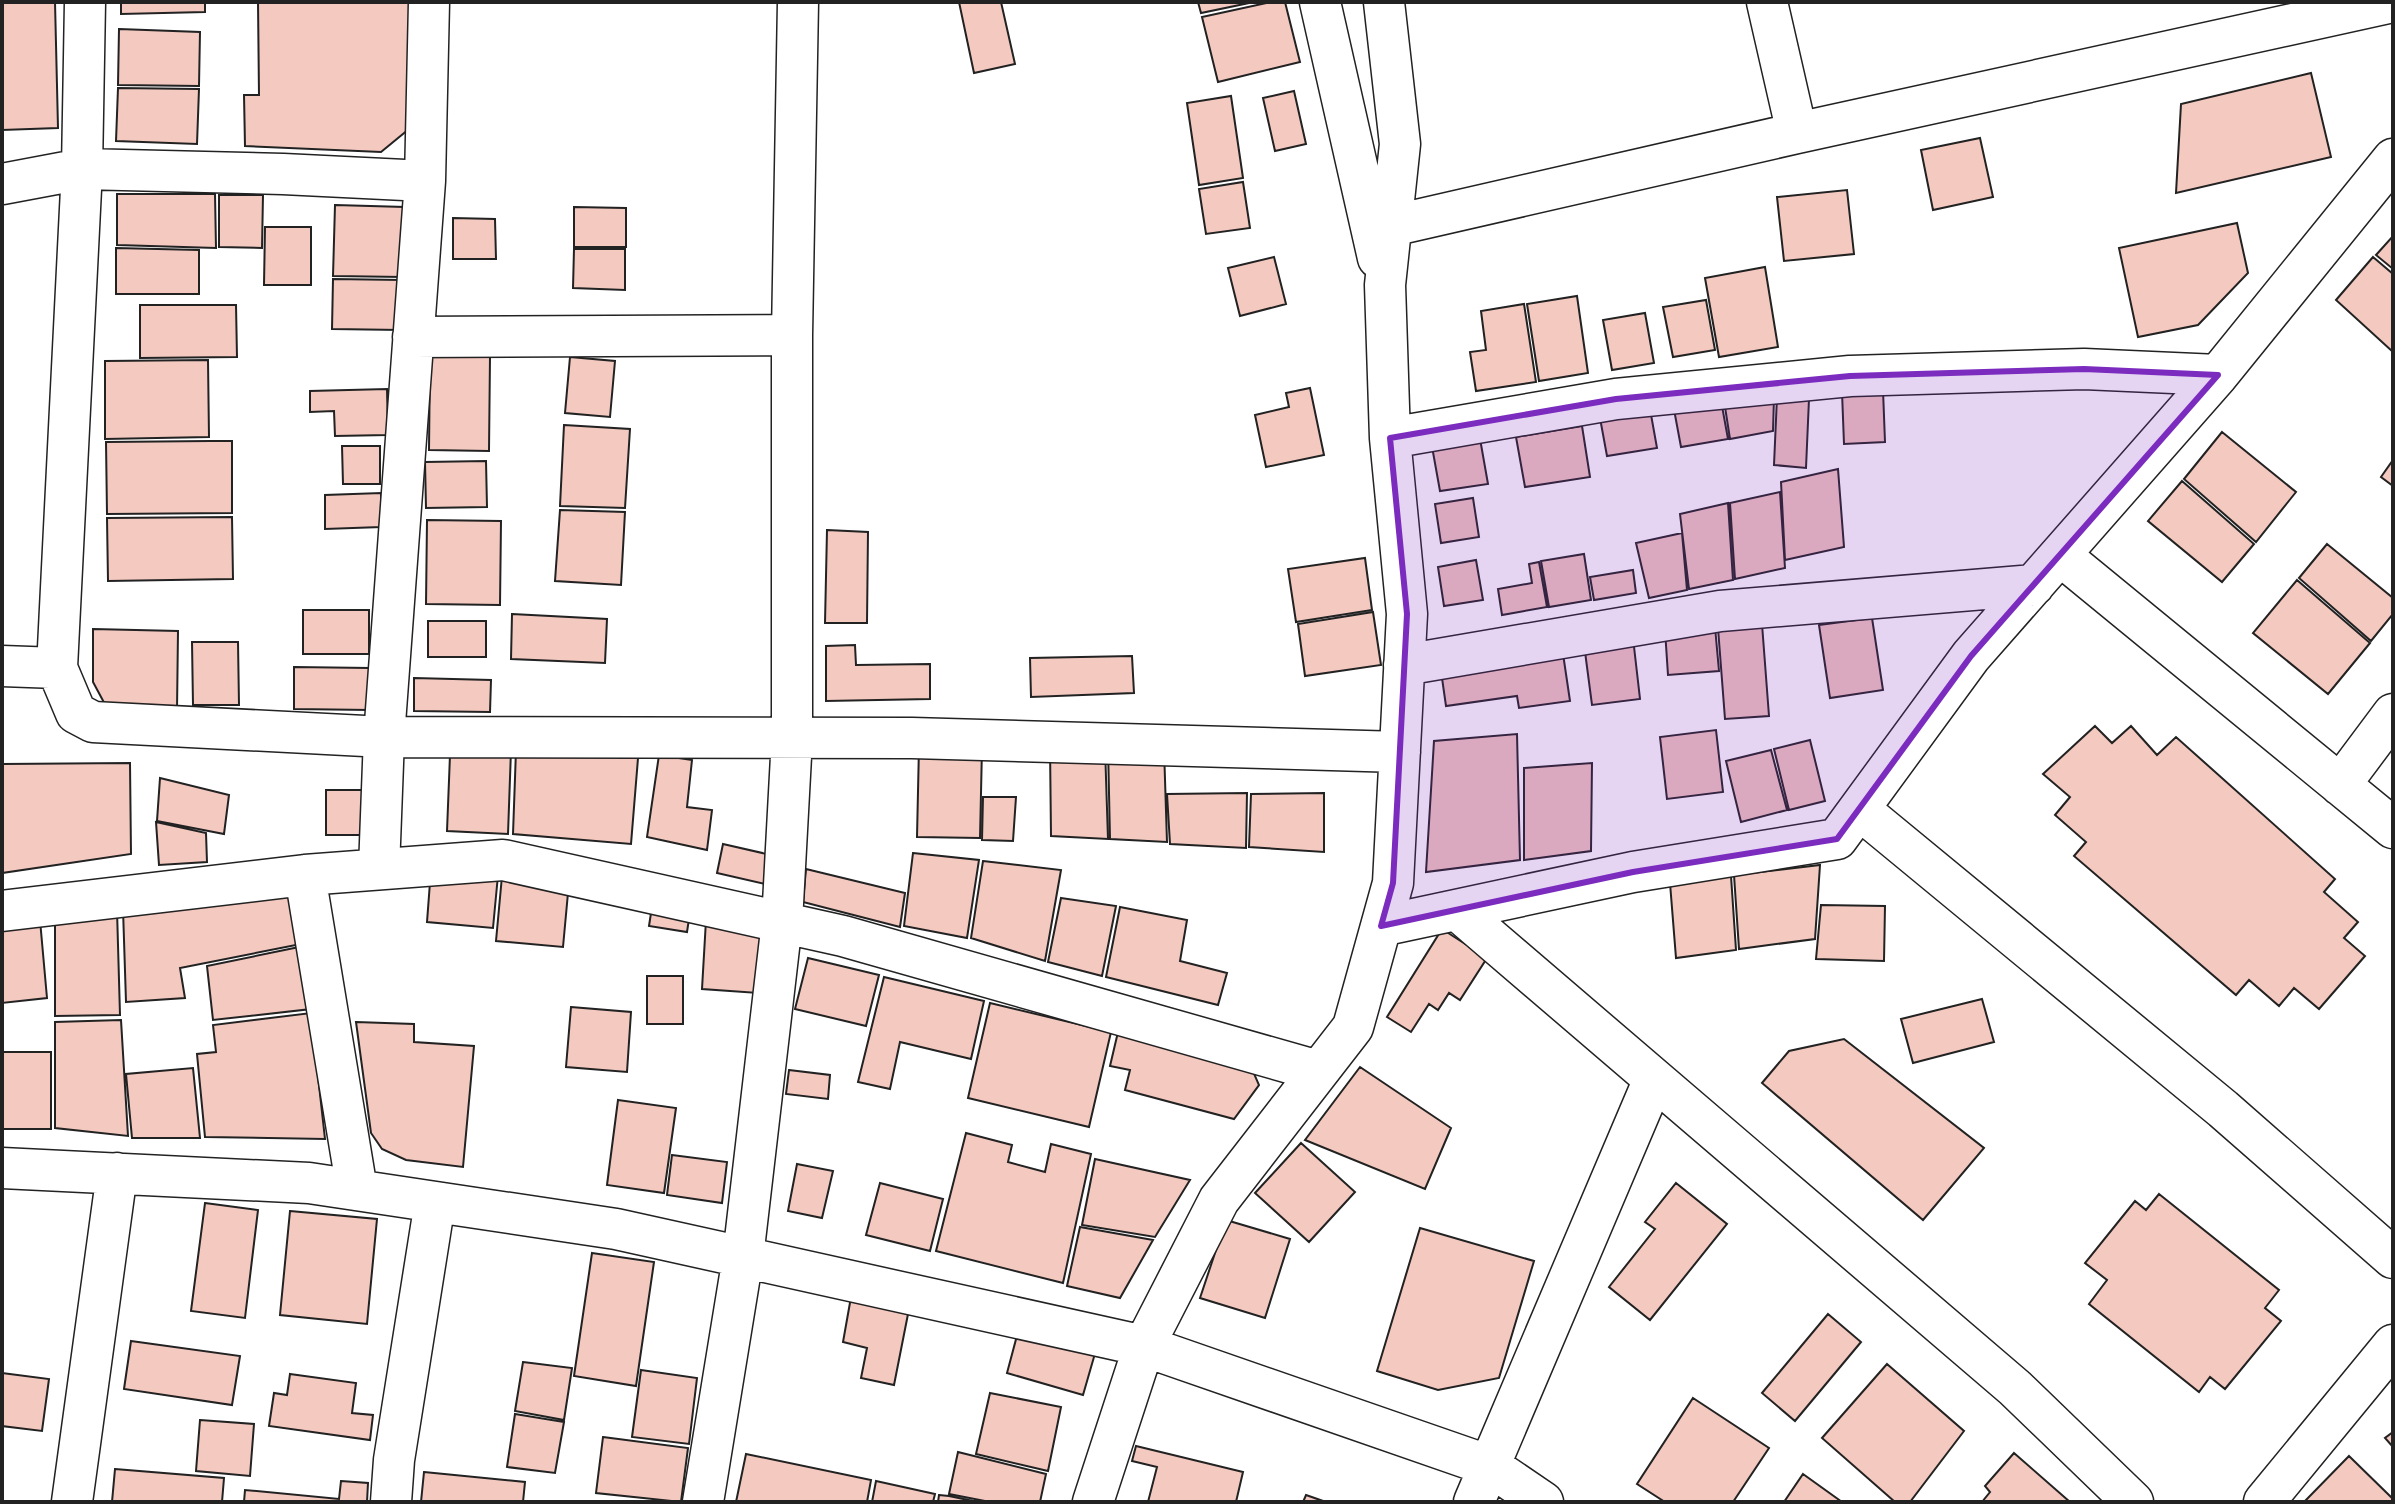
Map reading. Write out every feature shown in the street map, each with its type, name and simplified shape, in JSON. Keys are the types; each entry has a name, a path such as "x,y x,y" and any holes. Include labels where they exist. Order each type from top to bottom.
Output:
{"street":[{"path":"85,2 82,169 57,668 76,713 93,722 384,737 912,738 1400,752"},
{"path":"379,869 384,737 425,181 429,2"},
{"path":"703,1502 743,1257 782,922 792,738 792,335 798,2"},
{"path":"1320,2 1354,161 1385,285"},
{"path":"1093,1502 1144,1346 1219,1200 1353,1027 1393,883 1407,614 1390,438 1385,285 1400,144 1384,2"},
{"path":"1767,2 1797,133"},
{"path":"1391,226 2393,2"},
{"path":"1381,926 1633,872 1837,839 1971,656 2218,375 2393,159"},
{"path":"2,184 82,169 425,181"},
{"path":"413,337 792,335"},
{"path":"1390,438 1616,399 1850,376 2084,369 2218,375"},
{"path":"1404,665 1720,611 2047,570 2340,785 2393,828"},
{"path":"2,666 57,668"},
{"path":"2340,785 2393,714"},
{"path":"1859,809 2223,1109 2393,1258"},
{"path":"2,911 305,875 503,860 843,936 1318,1071"},
{"path":"305,875 357,1190"},
{"path":"1457,910 2015,1388 2133,1502"},
{"path":"1474,1502 1654,1079"},
{"path":"2,1168 309,1183 616,1229 1144,1346 1490,1466 1543,1502"},
{"path":"72,1502 117,1173"},
{"path":"391,1502 394,1460 435,1202"},
{"path":"2264,1502 2393,1345"}],"highlighted area":[{"path":"2084,369 2218,375 1971,656 1837,839 1633,872 1381,926 1393,883 1407,614 1390,438 1616,399 1850,376"}],"building":[{"path":"2,2 55,2 58,128 2,130"},
{"path":"121,2 205,2 205,12 121,14"},
{"path":"258,2 413,2 409,129 381,152 245,146 244,95 259,95"},
{"path":"959,2 1001,2 1015,64 974,73"},
{"path":"1198,2 1254,2 1201,13"},
{"path":"1271,2 1285,2 1300,62 1218,82 1202,17"},
{"path":"119,29 200,32 199,86 118,85"},
{"path":"2311,73 2331,157 2176,193 2181,104"},
{"path":"118,88 199,89 197,144 116,141"},
{"path":"1294,91 1306,144 1275,151 1263,98"},
{"path":"1231,96 1243,178 1199,185 1187,103"},
{"path":"1980,138 1993,197 1933,210 1921,150"},
{"path":"1243,182 1250,228 1206,234 1199,189"},
{"path":"1847,190 1854,254 1784,261 1777,197"},
{"path":"117,194 215,194 216,248 117,245"},
{"path":"219,195 263,195 262,248 219,247"},
{"path":"335,205 405,207 403,277 333,276"},
{"path":"574,207 626,208 626,247 574,247"},
{"path":"453,218 495,219 496,259 453,259"},
{"path":"2237,223 2248,273 2198,325 2138,337 2119,248"},
{"path":"265,227 311,227 311,285 264,285"},
{"path":"2393,236 2393,269 2376,255"},
{"path":"116,248 199,250 199,294 116,294"},
{"path":"574,249 625,249 625,290 573,288"},
{"path":"1274,257 1286,304 1240,316 1228,268"},
{"path":"2373,257 2393,274 2393,352 2336,300"},
{"path":"1765,267 1778,347 1719,357 1705,278"},
{"path":"333,279 403,280 401,330 332,329"},
{"path":"1577,296 1588,373 1539,381 1527,304"},
{"path":"1706,300 1715,350 1673,357 1663,307"},
{"path":"1524,304 1536,382 1476,391 1470,352 1486,350 1481,311"},
{"path":"140,305 236,305 237,357 140,358"},
{"path":"1645,313 1654,363 1612,370 1603,320"},
{"path":"430,356 490,357 489,451 429,450"},
{"path":"570,357 615,361 610,417 565,413"},
{"path":"208,360 209,437 105,439 105,361"},
{"path":"1310,388 1324,455 1266,467 1255,415 1289,407 1286,393"},
{"path":"387,389 388,435 335,436 334,411 310,412 310,391"},
{"path":"1883,390 1885,442 1844,444 1842,392"},
{"path":"1723,394 1774,397 1773,431 1730,439"},
{"path":"1720,395 1728,439 1681,447 1673,404"},
{"path":"1777,397 1809,399 1806,468 1774,465"},
{"path":"1650,409 1657,448 1607,456 1600,418"},
{"path":"564,425 630,429 625,508 560,506"},
{"path":"1582,426 1590,477 1525,487 1516,437"},
{"path":"2222,432 2296,492 2256,542 2184,479"},
{"path":"1479,433 1488,484 1440,491 1431,441"},
{"path":"232,441 232,513 107,514 106,442"},
{"path":"342,446 380,446 380,484 343,484"},
{"path":"2393,460 2393,486 2381,477"},
{"path":"486,461 487,507 426,508 425,462"},
{"path":"1838,469 1844,547 1785,560 1781,482"},
{"path":"2182,481 2254,544 2222,582 2148,521"},
{"path":"1780,492 1785,568 1735,579 1730,503"},
{"path":"381,493 381,527 325,529 325,495"},
{"path":"1473,498 1479,537 1441,543 1435,504"},
{"path":"1728,503 1733,580 1689,589 1680,514"},
{"path":"560,510 625,512 621,585 555,581"},
{"path":"232,517 233,579 108,581 107,518"},
{"path":"427,520 501,521 500,605 426,604"},
{"path":"827,530 868,532 867,623 825,623"},
{"path":"1682,533 1687,590 1649,598 1636,543"},
{"path":"2327,544 2393,598 2393,614 2371,641 2299,578"},
{"path":"1584,554 1591,600 1549,607 1541,561"},
{"path":"1365,558 1372,610 1296,622 1288,569"},
{"path":"1476,560 1483,600 1444,606 1438,567"},
{"path":"1539,562 1547,607 1502,615 1498,589 1532,583 1529,564"},
{"path":"1633,570 1636,593 1594,600 1590,577"},
{"path":"2297,580 2370,643 2328,694 2253,633"},
{"path":"303,610 369,610 369,654 303,654"},
{"path":"1373,612 1381,665 1305,676 1298,624"},
{"path":"512,614 607,619 605,663 511,659"},
{"path":"1872,618 1883,690 1830,698 1819,625"},
{"path":"428,621 486,621 486,657 428,657"},
{"path":"1762,624 1769,716 1725,719 1718,628"},
{"path":"1715,627 1719,671 1668,675 1665,630"},
{"path":"93,629 178,631 177,710 108,710 93,682"},
{"path":"1633,638 1640,699 1592,705 1584,644"},
{"path":"192,642 238,642 239,705 193,705"},
{"path":"855,645 856,665 930,664 930,699 826,701 826,646"},
{"path":"1562,647 1570,701 1519,708 1517,696 1446,706 1440,664"},
{"path":"1132,656 1134,693 1031,697 1030,658"},
{"path":"294,667 370,668 370,710 294,709"},
{"path":"414,678 491,680 490,712 414,711"},
{"path":"2095,726 2112,743 2131,726 2157,755 2176,737 2335,879 2324,892 2358,922 2344,938 2365,956 2319,1009 2294,988 2279,1006 2249,980 2236,995 2074,856 2086,842 2055,815 2070,797 2043,774"},
{"path":"1716,730 1723,792 1667,799 1660,737"},
{"path":"1517,734 1520,860 1426,872 1434,741"},
{"path":"1810,740 1825,801 1789,810 1774,749"},
{"path":"639,746 631,844 513,834 516,750"},
{"path":"919,746 982,748 980,838 917,837"},
{"path":"1050,747 1105,747 1108,839 1051,836"},
{"path":"1108,747 1164,748 1167,842 1110,839"},
{"path":"511,750 508,834 447,831 450,755"},
{"path":"1771,750 1787,810 1741,822 1726,761"},
{"path":"659,755 692,760 687,807 712,810 707,850 647,837"},
{"path":"130,763 131,854 2,873 2,764"},
{"path":"1592,763 1591,851 1524,860 1524,768"},
{"path":"160,778 229,795 224,834 157,821"},
{"path":"326,790 365,790 366,835 326,835"},
{"path":"1247,793 1246,848 1170,844 1167,794"},
{"path":"1324,793 1324,852 1249,847 1251,794"},
{"path":"983,797 1016,797 1013,841 982,840"},
{"path":"156,822 206,833 207,862 159,865"},
{"path":"723,844 771,855 765,884 717,873"},
{"path":"913,853 979,860 967,938 904,926"},
{"path":"983,861 1061,870 1045,961 971,938"},
{"path":"1820,865 1815,939 1739,949 1734,875"},
{"path":"431,869 498,875 493,928 427,922"},
{"path":"806,869 905,893 900,927 803,902"},
{"path":"502,876 569,882 563,947 496,941"},
{"path":"1731,876 1736,950 1676,958 1670,883"},
{"path":"291,894 301,944 180,968 185,998 126,1002 123,909"},
{"path":"1061,898 1116,906 1102,976 1048,962"},
{"path":"653,900 691,906 687,932 649,926"},
{"path":"1821,905 1885,906 1884,961 1816,959"},
{"path":"1120,907 1187,920 1180,961 1227,973 1218,1005 1106,977"},
{"path":"117,910 120,1015 55,1016 55,921"},
{"path":"40,920 47,998 2,1003 2,924"},
{"path":"706,920 762,923 758,993 702,989"},
{"path":"1442,929 1487,958 1460,1000 1449,993 1438,1010 1429,1004 1411,1032 1387,1017"},
{"path":"304,946 311,1009 213,1020 207,966"},
{"path":"808,958 879,975 866,1026 795,1009"},
{"path":"647,976 683,976 683,1024 647,1024"},
{"path":"884,977 984,1001 971,1059 900,1042 890,1089 858,1082"},
{"path":"1982,999 1994,1042 1913,1063 1901,1019"},
{"path":"990,1003 1111,1032 1089,1127 968,1098"},
{"path":"571,1007 631,1012 627,1072 566,1067"},
{"path":"311,1013 325,1139 205,1137 197,1054 216,1052 213,1025"},
{"path":"121,1020 128,1136 55,1128 55,1022"},
{"path":"356,1022 414,1024 414,1042 474,1046 463,1167 406,1160 382,1149 371,1133"},
{"path":"1118,1032 1249,1062 1259,1085 1234,1119 1125,1090 1130,1070 1110,1066"},
{"path":"1844,1039 1984,1148 1923,1220 1762,1083 1789,1051"},
{"path":"2,1052 51,1052 51,1129 2,1129"},
{"path":"1360,1067 1451,1128 1425,1189 1305,1140"},
{"path":"193,1068 200,1138 132,1138 126,1074"},
{"path":"789,1070 830,1075 828,1099 786,1094"},
{"path":"618,1100 676,1108 664,1193 607,1185"},
{"path":"966,1133 1012,1145 1008,1162 1045,1172 1051,1144 1091,1154 1063,1283 936,1251"},
{"path":"1301,1143 1355,1192 1309,1242 1255,1193"},
{"path":"672,1155 727,1162 722,1203 667,1195"},
{"path":"1095,1159 1190,1180 1155,1237 1082,1225"},
{"path":"797,1164 833,1171 822,1218 788,1211"},
{"path":"880,1183 943,1199 930,1251 866,1235"},
{"path":"1676,1183 1727,1224 1650,1320 1609,1287 1655,1229 1645,1222"},
{"path":"2159,1194 2279,1290 2265,1308 2281,1321 2225,1389 2210,1377 2199,1392 2089,1304 2107,1280 2085,1263 2135,1201 2146,1210"},
{"path":"205,1203 258,1210 245,1318 191,1311"},
{"path":"290,1211 377,1219 367,1324 280,1315"},
{"path":"1226,1220 1290,1239 1265,1318 1200,1298"},
{"path":"1080,1227 1153,1240 1120,1298 1067,1286"},
{"path":"1420,1228 1534,1261 1499,1378 1438,1390 1377,1371"},
{"path":"592,1253 654,1262 636,1386 574,1376"},
{"path":"851,1297 909,1309 894,1385 861,1378 867,1348 843,1342"},
{"path":"1828,1314 1861,1342 1795,1421 1762,1393"},
{"path":"1019,1328 1096,1350 1083,1395 1007,1373"},
{"path":"131,1341 240,1356 232,1405 124,1389"},
{"path":"523,1362 572,1368 564,1420 515,1411"},
{"path":"1887,1364 1964,1431 1910,1502 1895,1502 1822,1438"},
{"path":"641,1370 697,1378 689,1444 632,1437"},
{"path":"2,1373 49,1379 42,1431 2,1426"},
{"path":"290,1374 356,1383 352,1413 373,1415 370,1440 269,1426 274,1393 287,1395"},
{"path":"990,1393 1061,1407 1048,1471 976,1454"},
{"path":"1693,1398 1769,1448 1733,1502 1665,1502 1637,1484"},
{"path":"515,1414 564,1422 555,1473 507,1467"},
{"path":"200,1420 254,1424 250,1476 196,1471"},
{"path":"2393,1432 2393,1447 2385,1438"},
{"path":"603,1437 688,1448 681,1502 596,1493"},
{"path":"1136,1446 1243,1472 1236,1502 1148,1502 1157,1467 1132,1461"},
{"path":"958,1452 1046,1474 1040,1502 990,1502 949,1494"},
{"path":"2014,1453 2070,1502 1982,1502 1990,1492 1985,1486"},
{"path":"746,1454 871,1480 867,1502 736,1502"},
{"path":"2349,1456 2393,1502 2304,1502"},
{"path":"115,1469 224,1478 222,1502 112,1502"},
{"path":"424,1472 525,1482 523,1502 421,1502"},
{"path":"1803,1474 1842,1502 1784,1502"},
{"path":"341,1481 368,1483 367,1502 244,1502 245,1490 339,1499"},
{"path":"876,1481 935,1494 933,1502 872,1502"},
{"path":"939,1495 949,1496 978,1502 938,1502"},
{"path":"1306,1495 1326,1502 1303,1502"}]}
